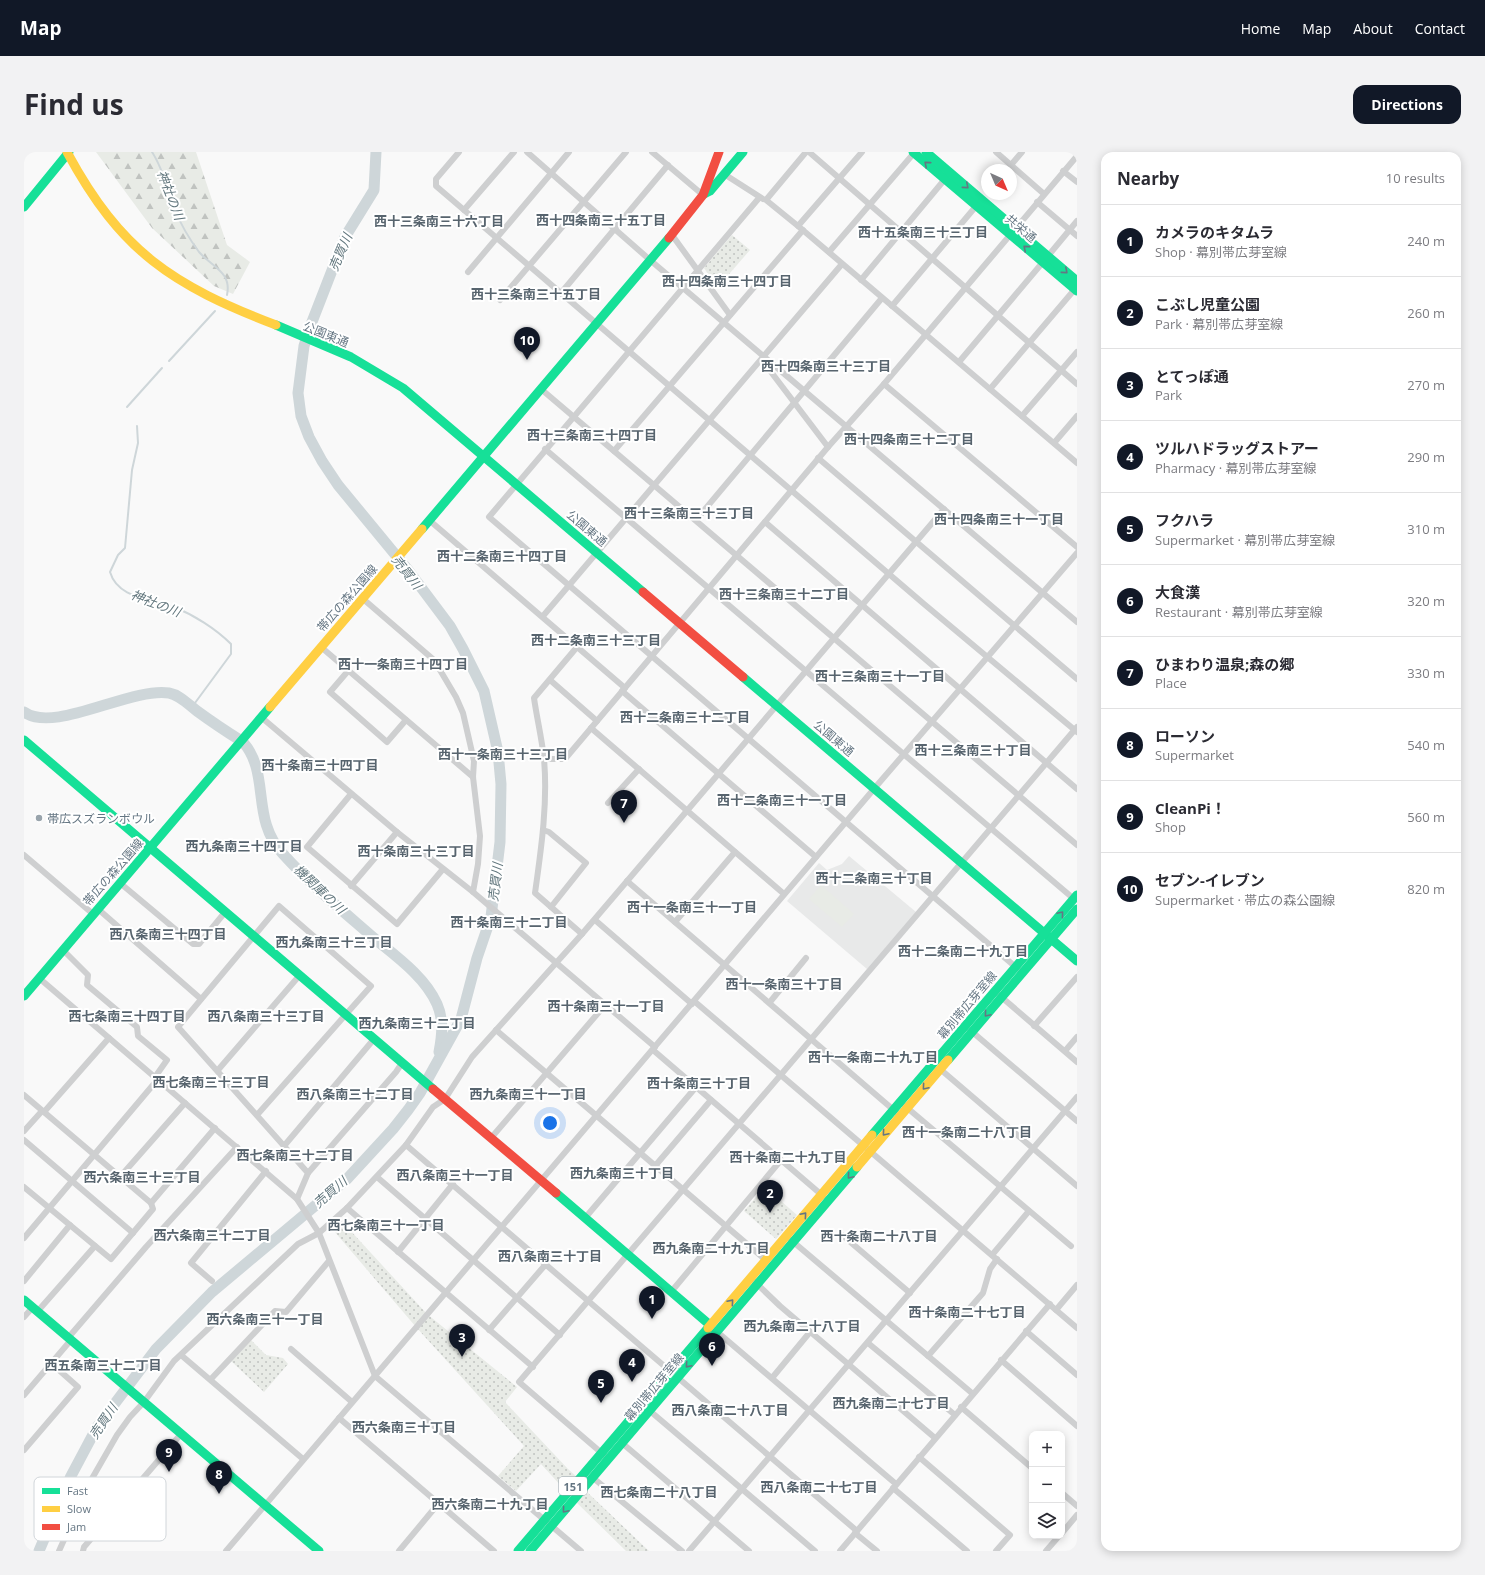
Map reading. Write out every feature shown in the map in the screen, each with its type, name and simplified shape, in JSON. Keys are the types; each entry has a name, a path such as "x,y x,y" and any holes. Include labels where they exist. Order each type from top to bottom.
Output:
{"street":[{"path":"459,152 436,179 436,186 888,573 1076,730 1046,762 933,898 780,1075 519,1382 605,1456"},
{"path":"464,210 514,152"},
{"path":"527,152 650,260 684,286 764,358 806,390 1077,622"},
{"path":"468,272 570,152"},
{"path":"500,300 626,152"},
{"path":"652,152 703,195 710,190 743,152"},
{"name":"帯広の森公園線","path":"24,996 672,235 703,195 719,152"},
{"path":"766,200 806,152"},
{"path":"809,152 1077,384"},
{"path":"614,451 725,322 839,178 862,152"},
{"path":"829,252 913,152"},
{"name":"共栄通","path":"913,152 977,206 1013,231"},
{"name":"共栄通","path":"926,152 1076,287"},
{"path":"996,152 1010,164"},
{"path":"1012,164 1022,152"},
{"path":"24,207 68,153"},
{"name":"公園東通","path":"68,153 99,205 118,229 157,266 179,281 218,302 352,357 403,388 1077,961"},
{"path":"544,759 565,759 818,458 884,384 1077,156"},
{"path":"561,292 668,165"},
{"path":"1017,170 1044,194"},
{"path":"1063,171 1077,182"},
{"path":"724,174 759,198 766,200 1077,463"},
{"path":"861,280 945,179"},
{"path":"759,198 573,415 489,517 1018,970"},
{"path":"1037,202 1077,236"},
{"path":"892,306 977,206"},
{"path":"959,362 1077,221"},
{"path":"672,235 730,315"},
{"path":"543,616 764,358 842,264"},
{"path":"990,389 1076,287"},
{"path":"696,520 882,298"},
{"path":"1022,416 1077,352"},
{"path":"764,358 794,403 828,447"},
{"path":"884,384 1077,547"},
{"path":"541,389 1077,845"},
{"path":"1054,443 1077,416"},
{"path":"545,449 991,829 1075,896"},
{"path":"818,458 1077,679"},
{"path":"93,1477 117,1435 181,1355 298,1244 318,1231 347,1208 406,1145 433,1107 472,1057 595,920 888,573 944,509"},
{"path":"429,520 543,616 719,774 816,857"},
{"path":"765,522 1077,789"},
{"path":"226,1551 874,788 1077,553"},
{"path":"1071,560 1077,565"},
{"path":"362,598 434,660 456,696 463,712 474,761 473,777 480,836 474,893"},
{"path":"321,647 473,777"},
{"path":"577,647 534,698 544,759 543,830 535,893 582,934"},
{"path":"348,671 330,692 388,742 406,720"},
{"path":"550,680 598,721"},
{"path":"261,717 351,794 474,893 605,1005 711,1100 825,1197"},
{"path":"592,728 784,894"},
{"path":"24,740 254,935 299,976 810,1410 967,1551"},
{"path":"608,803 638,769"},
{"path":"351,794 307,847 397,924 443,869"},
{"path":"543,830 549,832 586,863 551,907"},
{"path":"351,886 397,832"},
{"path":"675,922 735,852"},
{"path":"24,855 96,911 201,999"},
{"path":"627,881 770,1002 897,1113"},
{"path":"120,883 193,944 199,944 226,911"},
{"name":"幕別帯広芽室線","path":"1048,936 1075,896"},
{"path":"257,1115 371,986 279,906 178,1027 218,1070 257,1115 284,1146 308,1173"},
{"name":"幕別帯広芽室線","path":"530,1551 548,1523 1018,970 1048,936 1077,909"},
{"path":"595,920 867,1148 1077,1328"},
{"path":"24,1238 157,1078 167,1060 138,1036 137,1027 87,985 88,975 63,950"},
{"path":"770,1002 806,958"},
{"path":"218,1070 299,976"},
{"path":"1034,1026 1077,976"},
{"path":"39,978 298,1200 318,1231 375,1376 581,1551"},
{"path":"998,994 1077,1062"},
{"path":"491,1138 605,1005"},
{"path":"969,1029 1077,1121"},
{"name":"幕別帯広芽室線","path":"904,1105 940,1069 969,1029"},
{"path":"496,1030 769,1263"},
{"path":"1065,1051 1077,1037"},
{"path":"24,1131 43,1112 109,1038"},
{"path":"284,1146 374,1039"},
{"path":"298,1200 308,1173 343,1135 396,1072 405,1065"},
{"path":"940,1069 1077,1186"},
{"path":"585,1218 696,1087"},
{"path":"24,1095 151,1203 153,1209 110,1259 24,1187"},
{"path":"689,1551 850,1365 1077,1097"},
{"path":"655,1166 711,1100"},
{"path":"120,1177 185,1103"},
{"path":"904,1105 1071,1246"},
{"path":"151,1203 215,1128"},
{"path":"24,1140 133,1233"},
{"path":"406,1145 771,1456 877,1551"},
{"path":"24,1395 146,1247 237,1147"},
{"path":"671,1292 781,1160"},
{"path":"212,1281 192,1264 266,1171"},
{"path":"376,1177 560,1335"},
{"path":"398,1252 453,1184"},
{"path":"347,1208 533,1367"},
{"path":"928,1356 983,1293 994,1257 1029,1211"},
{"path":"24,1281 70,1226"},
{"path":"841,1234 910,1293"},
{"path":"790,1239 888,1320 972,1394"},
{"path":"24,1317 35,1309 95,1246"},
{"path":"211,1379 275,1311 286,1312 329,1261"},
{"path":"489,1330 546,1264"},
{"path":"754,1281 780,1306 935,1438"},
{"path":"1056,1310 1077,1285"},
{"path":"24,1300 319,1551"},
{"path":"840,1551 1050,1304"},
{"path":"1026,1331 1077,1375"},
{"path":"772,1378 810,1332"},
{"path":"868,1343 955,1415"},
{"path":"291,1349 352,1402"},
{"path":"181,1355 303,1459"},
{"path":"1001,1360 1077,1426"},
{"path":"24,1450 78,1387 51,1363"},
{"name":"幕別帯広芽室線","path":"518,1551 548,1523 592,1477 605,1456 622,1443 650,1411 675,1374"},
{"path":"961,1407 1031,1467"},
{"path":"650,1411 815,1551"},
{"path":"339,1418 494,1551"},
{"path":"144,1477 181,1434"},
{"path":"622,1443 749,1551"},
{"path":"919,1457 1010,1535 996,1551"},
{"path":"592,1477 682,1551"},
{"path":"1065,1496 1077,1506"},
{"path":"399,1551 438,1504"},
{"path":"1065,1529 1077,1515"},
{"path":"1046,1551 1056,1539"},
{"path":"59,1551 63,1541"},
{"path":"83,1551 84,1547 89,1541"}],"shaded area":[{"path":"849,856 916,912 867,969 787,901 819,863 827,870 842,864"}],"green space":[{"path":"96,152 196,152 227,245 250,262 233,294 214,286 152,228"},
{"path":"732,235 750,250 717,288 704,268"},
{"path":"821,885 854,914 842,927 809,899"},
{"path":"765,1187 797,1215 776,1239 744,1211"},
{"path":"337,1216 427,1314 517,1387 505,1402 568,1469 586,1485 587,1492 649,1551 626,1551 574,1500 541,1464 516,1491 498,1476 524,1446 416,1327 328,1224"},
{"path":"251,1340 266,1355 283,1358 288,1364 264,1392 231,1361"}],"waterway":[{"name":"神社の川","path":"152,152 163,174 181,222 199,252 224,275 228,287 227,295"},
{"name":"売買川","path":"71,1477 97,1427 156,1349 212,1292 347,1179 393,1129 408,1110 420,1093 461,1019 477,958 491,917 500,842 501,784 498,752 484,691 450,626 408,570 338,485 322,461 309,437 301,416 298,393 304,346 345,237 374,190 376,152"},
{"name":"神社の川","path":"169,361 215,311"},
{"name":"神社の川","path":"127,407 162,368"},
{"name":"神社の川","path":"137,426 138,443 132,470 125,548 118,555 110,572 114,581 120,588 128,593 174,607 189,614 212,628 231,644 231,654 192,707"},
{"name":"機関庫の川","path":"24,712 37,717 54,717 73,714 153,693 169,693 181,698 208,719 243,742 251,755 256,768 263,812 273,840 283,854 316,887 418,976 432,994 441,1016 442,1034 439,1052"},
{"name":"売買川","path":"39,1551 43,1541"}],"traffic: fast":[{"path":"24,207 69,152"},
{"path":"704,194 710,191 743,152"},
{"path":"913,152 1077,291"},
{"path":"926,152 1077,281"},
{"path":"422,529 669,238"},
{"path":"276,325 351,357 403,388 643,592"},
{"path":"743,677 1077,961"},
{"path":"24,996 270,707"},
{"path":"24,740 433,1089"},
{"path":"872,1135 1077,895"},
{"path":"948,1060 1077,909"},
{"path":"530,1551 857,1167"},
{"path":"556,1193 710,1325"},
{"path":"24,1300 319,1551"},
{"path":"518,1551 708,1328"}],"traffic: slow":[{"path":"67,152 87,187 108,216 129,240 153,261 178,279 207,295 276,325"},
{"path":"270,707 422,529"},
{"path":"857,1167 948,1060"},
{"path":"708,1328 872,1135"}],"traffic: jam":[{"path":"669,238 703,195 719,152"},
{"path":"643,592 743,677"},
{"path":"433,1089 556,1193"}],"place":[{"name":"セブン-イレブン","path":"527,360"},
{"name":"帯広スズランボウル","path":"39,818"},
{"name":"ひまわり温泉;森の郷","path":"624,823"},
{"name":"こぶし児童公園","path":"770,1213"},
{"name":"カメラのキタムラ","path":"652,1319"},
{"name":"とてっぽ通","path":"462,1357"},
{"name":"大食漢","path":"712,1366"},
{"name":"ツルハドラッグストアー","path":"632,1382"},
{"name":"フクハラ","path":"601,1403"},
{"name":"CleanPi！","path":"169,1472"},
{"name":"ローソン","path":"219,1494"}],"district":[{"name":"西十四条南三十五丁目","path":"601,220"},
{"name":"西十三条南三十六丁目","path":"439,221"},
{"name":"西十五条南三十三丁目","path":"923,232"},
{"name":"西十四条南三十四丁目","path":"727,281"},
{"name":"西十三条南三十五丁目","path":"536,294"},
{"name":"西十四条南三十三丁目","path":"826,366"},
{"name":"西十三条南三十四丁目","path":"592,435"},
{"name":"西十四条南三十二丁目","path":"909,439"},
{"name":"西十三条南三十三丁目","path":"689,513"},
{"name":"西十四条南三十一丁目","path":"999,519"},
{"name":"西十二条南三十四丁目","path":"502,556"},
{"name":"西十三条南三十二丁目","path":"784,594"},
{"name":"西十二条南三十三丁目","path":"596,640"},
{"name":"西十一条南三十四丁目","path":"403,664"},
{"name":"西十三条南三十一丁目","path":"880,676"},
{"name":"西十二条南三十二丁目","path":"685,717"},
{"name":"西十三条南三十丁目","path":"973,750"},
{"name":"西十一条南三十三丁目","path":"503,754"},
{"name":"西十条南三十四丁目","path":"320,765"},
{"name":"西十二条南三十一丁目","path":"782,800"},
{"name":"西九条南三十四丁目","path":"244,846"},
{"name":"西十条南三十三丁目","path":"416,851"},
{"name":"西十二条南三十丁目","path":"874,878"},
{"name":"西十一条南三十一丁目","path":"692,907"},
{"name":"西十条南三十二丁目","path":"509,922"},
{"name":"西八条南三十四丁目","path":"168,934"},
{"name":"西九条南三十三丁目","path":"334,942"},
{"name":"西十二条南二十九丁目","path":"963,951"},
{"name":"西十一条南三十丁目","path":"784,984"},
{"name":"西十条南三十一丁目","path":"606,1006"},
{"name":"西七条南三十四丁目","path":"127,1016"},
{"name":"西八条南三十三丁目","path":"266,1016"},
{"name":"西九条南三十二丁目","path":"417,1023"},
{"name":"西十一条南二十九丁目","path":"873,1057"},
{"name":"西七条南三十三丁目","path":"211,1082"},
{"name":"西十条南三十丁目","path":"699,1083"},
{"name":"西八条南三十二丁目","path":"355,1094"},
{"name":"西九条南三十一丁目","path":"528,1094"},
{"name":"西十一条南二十八丁目","path":"967,1132"},
{"name":"西七条南三十二丁目","path":"295,1155"},
{"name":"西十条南二十九丁目","path":"788,1157"},
{"name":"西九条南三十丁目","path":"622,1173"},
{"name":"西八条南三十一丁目","path":"455,1175"},
{"name":"西六条南三十三丁目","path":"142,1177"},
{"name":"西七条南三十一丁目","path":"386,1225"},
{"name":"西六条南三十二丁目","path":"212,1235"},
{"name":"西十条南二十八丁目","path":"879,1236"},
{"name":"西九条南二十九丁目","path":"711,1248"},
{"name":"西八条南三十丁目","path":"550,1256"},
{"name":"西十条南二十七丁目","path":"967,1312"},
{"name":"西六条南三十一丁目","path":"265,1319"},
{"name":"西九条南二十八丁目","path":"802,1326"},
{"name":"西五条南三十二丁目","path":"103,1365"},
{"name":"西九条南二十七丁目","path":"891,1403"},
{"name":"西八条南二十八丁目","path":"730,1410"},
{"name":"西六条南三十丁目","path":"404,1427"},
{"name":"西八条南二十七丁目","path":"819,1487"},
{"name":"西七条南二十八丁目","path":"659,1492"},
{"name":"西六条南二十九丁目","path":"490,1504"}]}
